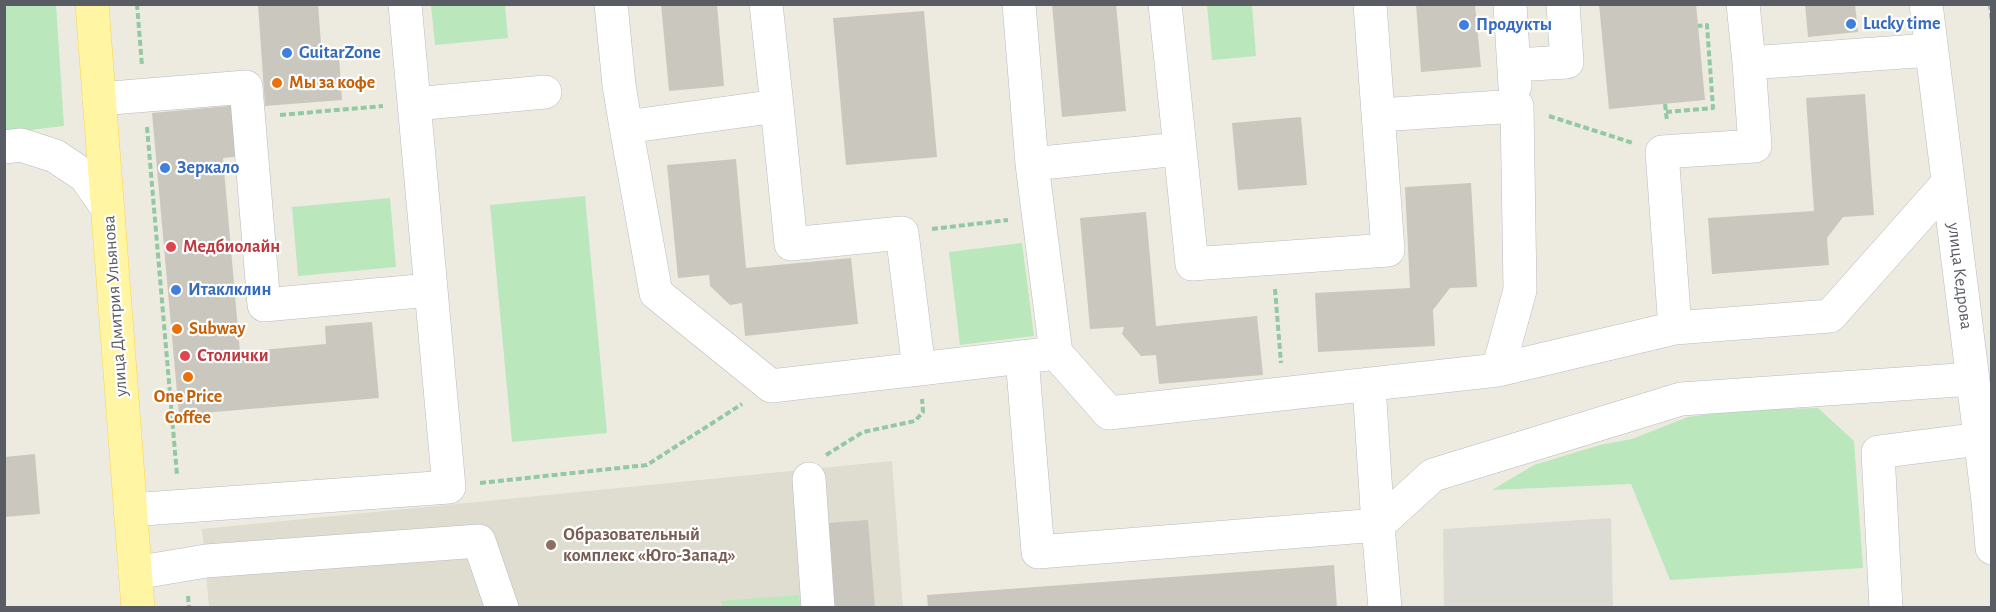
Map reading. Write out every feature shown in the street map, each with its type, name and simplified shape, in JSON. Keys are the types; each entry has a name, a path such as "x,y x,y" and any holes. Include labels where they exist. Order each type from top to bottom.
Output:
{"main road":[{"name":"улица Дмитрия Ульянова","path":"92,4 138,608"}],"street":[{"path":"130,510 448,487 405,4"},
{"path":"611,4 619,85 656,293 771,386 921,382 1022,357 1056,353"},
{"path":"766,4 791,244 902,233 921,382"},
{"path":"1019,4 1032,164 1056,353 1109,413 1498,370 1675,328 1830,316 1948,183"},
{"path":"1165,4 1192,264 1388,250 1370,4"},
{"path":"1498,370 1520,290 1517,106 1510,4"},
{"path":"1514,65 1567,62 1563,4"},
{"path":"1675,328 1662,153 1755,146 1743,4"},
{"path":"1926,5 1937,4"},
{"name":"улица Кедрова","path":"1926,5 1948,183 1979,315 1973,379 1990,501 1992,548"},
{"path":"1749,63 1930,50"},
{"path":"99,99 246,87 264,305 430,290"},
{"path":"414,104 545,92"},
{"path":"626,127 777,106"},
{"path":"1379,115 1517,106"},
{"path":"4,147 21,146 55,156 85,176 108,209"},
{"path":"1032,164 1179,149"},
{"path":"1022,357 1038,552 1378,525 1433,475 1681,399 1973,379"},
{"path":"1369,385 1385,608"},
{"path":"1886,608 1878,452 1980,439"},
{"path":"809,479 818,608"},
{"path":"135,573 206,561 479,541 502,608"}],"path":[{"path":"137,4 180,507"},
{"path":"1990,4 1992,23"},
{"path":"1666,111 1713,108 1707,25 1698,26"},
{"path":"249,117 414,104"},
{"path":"1517,106 1662,153"},
{"path":"902,233 1039,216"},
{"path":"1272,259 1283,393"},
{"path":"809,479 818,460 863,432 915,421 923,412 921,382"},
{"path":"489,482 647,465 771,386"},
{"path":"185,564 189,608"}],"shaded area":[{"name":"Образовательный комплекс «Юго-Запад»","path":"892,461 903,607 209,607 202,529"},
{"path":"1611,518 1613,607 1444,607 1443,529"}],"green space":[{"path":"4,5 56,5 64,126 5,133"},
{"path":"431,5 505,5 508,38 435,45"},
{"path":"1207,5 1252,5 1256,56 1212,60"},
{"path":"585,196 607,433 512,442 490,205"},
{"path":"390,198 396,267 298,276 292,207"},
{"path":"1022,243 1034,336 960,345 949,252"},
{"path":"1818,408 1854,441 1863,568 1670,580 1631,484 1492,490 1534,465 1600,445 1632,439 1688,417 1738,410"},
{"path":"799,595 800,607 722,607 721,601"}],"building":[{"path":"258,4 318,4 322,57 339,56 342,100 265,106"},
{"path":"661,4 717,4 724,86 669,91"},
{"path":"1052,4 1116,4 1126,111 1062,117"},
{"path":"1416,4 1475,4 1481,67 1421,72"},
{"path":"1599,4 1696,4 1705,100 1609,109"},
{"path":"1805,4 1855,4 1858,32 1808,37"},
{"path":"924,11 937,157 846,165 833,18"},
{"path":"1865,94 1874,215 1843,217 1827,238 1829,265 1712,274 1708,218 1814,211 1806,98"},
{"path":"239,105 244,156 223,158 240,352 326,344 325,326 372,322 379,398 179,415 152,113"},
{"path":"1301,117 1307,185 1238,190 1232,123"},
{"path":"736,159 746,268 851,258 858,324 745,336 742,303 730,305 710,286 709,275 678,278 667,165"},
{"path":"1471,183 1477,287 1450,288 1433,310 1435,346 1318,352 1315,293 1410,288 1405,187"},
{"path":"1146,212 1156,326 1257,316 1263,375 1159,384 1156,355 1141,356 1122,334 1124,327 1090,329 1080,218"},
{"path":"35,454 40,514 4,517 4,457"},
{"path":"868,520 875,608 833,608 827,523"},
{"path":"1334,565 1337,608 928,608 927,595"}],"place":[{"name":"Lucky time","path":"1851,24"},
{"name":"Продукты","path":"1464,25"},
{"name":"GuitarZone","path":"287,53"},
{"name":"Мы за кофе","path":"277,83"},
{"name":"Зеркало","path":"165,168"},
{"name":"Медбиолайн","path":"171,247"},
{"name":"Итаклклин","path":"176,290"},
{"name":"Subway","path":"177,329"},
{"name":"Столички","path":"185,356"},
{"name":"One Price Coffee","path":"188,377"},
{"name":"Образовательный комплекс «Юго-Запад»","path":"551,545"}]}
